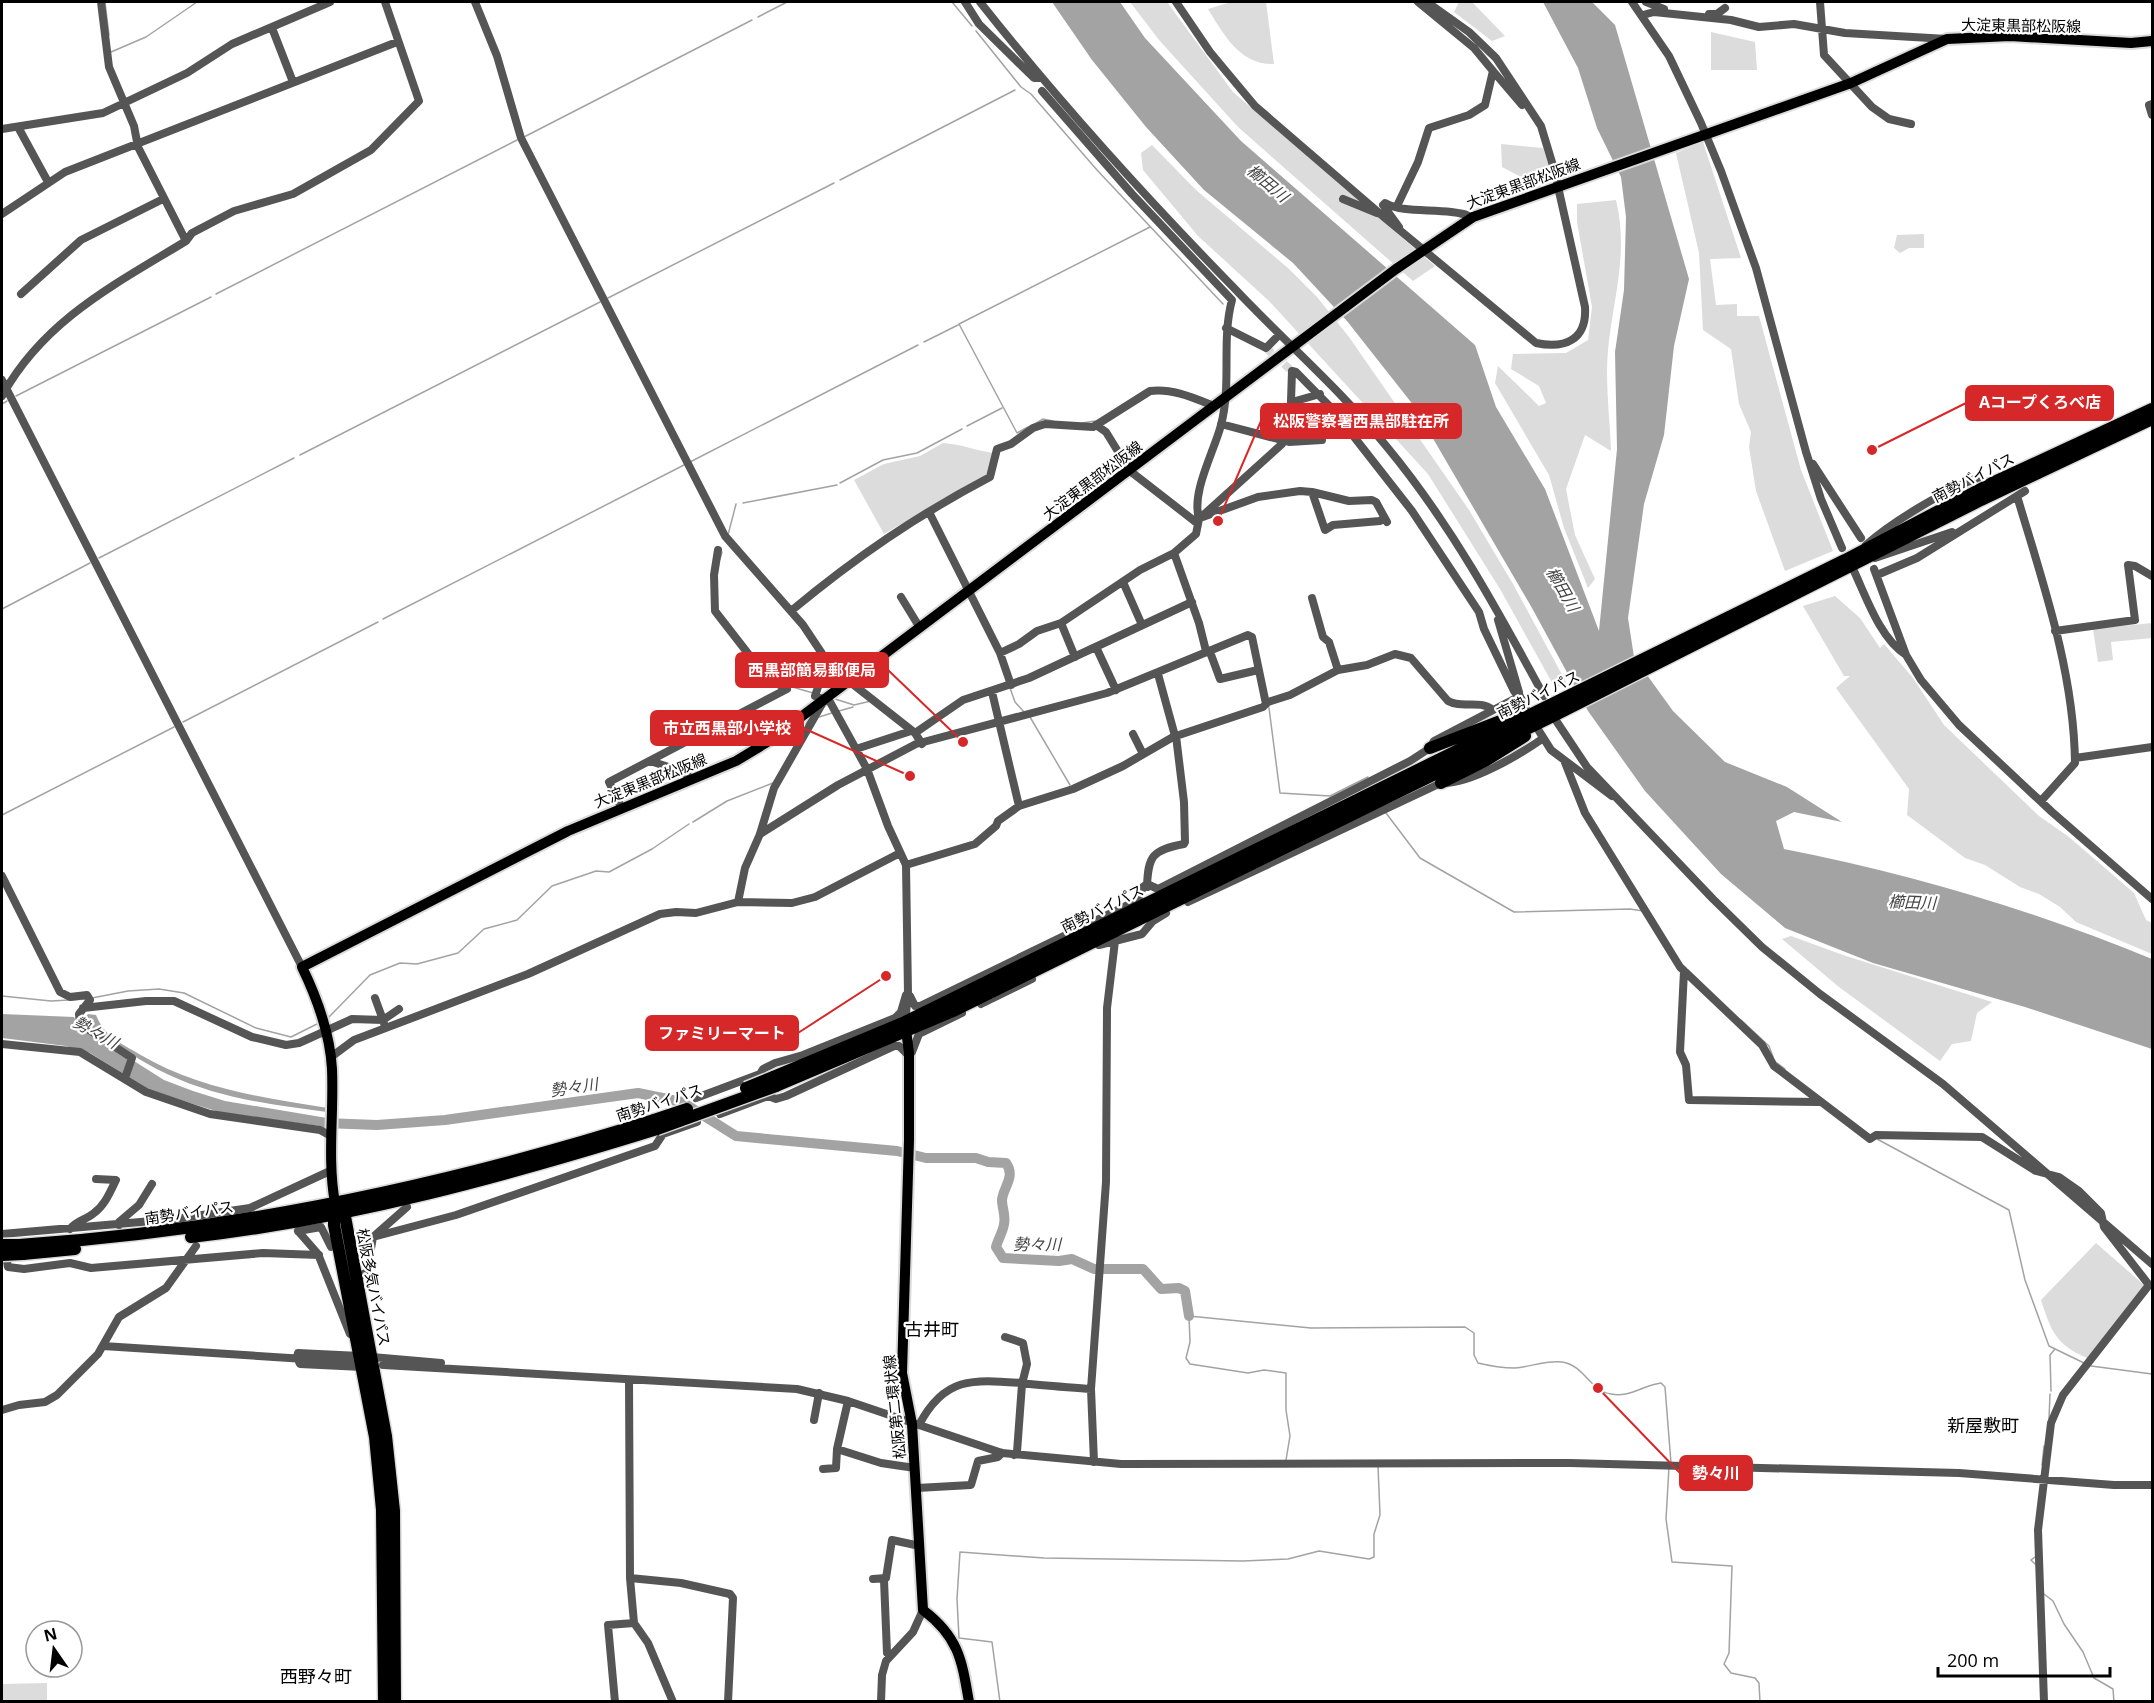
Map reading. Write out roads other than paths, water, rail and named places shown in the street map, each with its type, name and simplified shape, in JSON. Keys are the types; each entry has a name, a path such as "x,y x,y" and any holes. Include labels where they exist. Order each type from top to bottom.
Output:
{"highway":[{"name":"南勢バイパス","path":"1851,561 1992,483 2152,409"},
{"name":"南勢バイパス","path":"3,1260 21,1250 337,1209 524,1170 775,1082 906,1027 1851,561 2152,419"},
{"path":"1430,748 1514,714 1549,711"},
{"path":"1441,783 1485,761 1540,727 1549,711"},
{"name":"松阪多気バイパス","path":"337,1209 338,1245 356,1336 367,1363 386,1436 394,1511 395,1701"},
{"name":"松阪多気バイパス","path":"337,1209 358,1277 382,1510 384,1701"},
{"name":"南勢バイパス","path":"2,1245 21,1250"}],"main road":[{"name":"大淀東黒部松阪線","path":"302,967 558,836 621,807 736,761 769,741 823,697 849,682 1422,250 1473,217 1851,83 1947,39 2010,36 2152,41"},
{"path":"302,967 324,1024 331,1057 330,1171 337,1209"},
{"name":"松阪第二環状線","path":"906,1027 909,1053 909,1170 902,1373 916,1425 915,1468 923,1610"},
{"path":"923,1610 932,1617 960,1652 969,1701"}],"street":[{"path":"101,2 109,67 125,102 137,144 186,241"},
{"path":"2,129 103,113 187,73 227,47 330,2"},
{"path":"4,392 29,356 74,310 186,241 192,233 234,211 293,194 310,186 372,150 384,138 419,100 385,2"},
{"path":"476,2 497,56 521,138 725,536 791,611 831,667 913,732 922,744"},
{"path":"965,2 979,24 1034,78 1041,78"},
{"path":"980,2 1041,78 1143,194 1280,335 1324,375 1388,447 1446,525 1496,607 1549,711 1587,767 1713,899 1787,968 1943,1084 2152,1264"},
{"path":"1176,2 1210,52 1255,106 1378,213 1536,343 1552,346 1564,344 1574,339 1581,329 1585,314 1559,186 1546,138 1537,120 1496,58 1469,32 1427,2"},
{"path":"1418,2 1474,48 1537,120"},
{"path":"1632,2 1669,56 1704,135 1756,268 1821,499 1875,615 1897,649 1906,655"},
{"path":"1643,15 1646,2 1663,9 1700,13 1701,16 1716,14 1725,8"},
{"path":"1820,2 1824,55 1872,107 1888,118 1911,124"},
{"path":"1643,15 1654,12 1701,16 1759,27 1794,24 1876,36 1947,39"},
{"path":"272,28 293,82"},
{"path":"2,214 65,172 397,42"},
{"path":"1397,207 1430,128 1469,115 1485,105 1493,71"},
{"path":"1000,653 1019,644 1037,631 1061,623 1122,582 1174,553 1196,534 1198,521 1196,497 1221,424 1225,399 1226,328 1232,300 1230,295 1125,186 1042,92"},
{"path":"2152,104 2149,105 2152,115"},
{"path":"18,127 48,182"},
{"path":"21,294 81,240 163,199"},
{"path":"1343,199 1378,213"},
{"path":"1399,229 1399,225 1383,205 1385,203 1397,207 1440,209 1473,217"},
{"path":"1226,328 1266,348 1280,335"},
{"path":"1198,521 1284,440 1290,431 1292,371 1296,372 1354,430 1351,433 1440,551 1479,612 1514,691 1527,705"},
{"path":"2,380 4,392 302,967"},
{"path":"791,611 876,544 990,477 997,449 1011,444 1033,428 1045,424 1096,425 1150,391 1168,391 1214,406"},
{"path":"1292,402 1320,394"},
{"path":"1221,424 1284,440 1308,443 1322,440"},
{"path":"1096,425 1106,432 1132,469 1198,521"},
{"path":"1806,452 1861,538"},
{"path":"1851,561 1898,520 1956,486 1980,477"},
{"path":"2025,491 1917,558 1876,572 1906,655 1921,680 1959,725 2152,899"},
{"path":"1198,521 1258,497 1312,492 1349,501 1372,500 1386,520 1333,525 1325,530 1312,492"},
{"path":"2017,496 2071,697 2075,763 2041,801"},
{"path":"929,512 1000,653 1010,685"},
{"path":"1851,561 1965,528"},
{"path":"621,807 609,782 788,689 767,678 715,611 714,575 718,550"},
{"path":"1174,553 1192,602 1206,651 1210,652 1220,679 1258,670"},
{"path":"2055,631 2135,620 2128,565 2152,576"},
{"path":"1122,582 1142,625"},
{"path":"901,597 920,628"},
{"path":"1312,598 1323,637 1329,642 1338,670"},
{"path":"856,749 913,732 963,700 1010,685 1192,602"},
{"path":"1496,607 1520,696"},
{"path":"1061,623 1075,657"},
{"path":"760,834 867,769 916,744 1116,690 1158,675 1206,651 1248,635 1252,637 1266,704"},
{"path":"1096,647 1116,690"},
{"path":"906,865 975,844 996,826 998,821 1019,806 1073,789 1175,735 1266,704 1316,683 1338,670 1367,665 1403,654 1411,658 1448,701 1453,704 1478,704 1492,710"},
{"path":"738,902 744,868 760,834 774,788 823,697 831,667"},
{"path":"1147,927 1148,865 1152,857 1161,850 1185,842 1184,802 1175,735 1158,675"},
{"path":"993,692 1019,806"},
{"path":"1147,884 1158,889 1373,783 1430,748 1434,741 1520,696"},
{"path":"823,697 830,702 867,769 906,865 908,994 906,1027"},
{"path":"1132,734 1142,752"},
{"path":"720,1114 768,1096 776,1099 786,1096 894,1046 899,1046 905,1053 909,1053 913,1051 919,1034 1105,942 1142,934 1160,916 1385,806 1441,783 1454,784 1505,761 1541,735 1564,759 1605,793 1616,797"},
{"path":"2075,758 2152,747"},
{"path":"1564,759 1585,813 1651,924 1684,971 1762,1045 1774,1066 1818,1102 1873,1137 1982,1137 2036,1171 2050,1176"},
{"path":"650,761 681,771 692,779"},
{"path":"331,1057 354,1040 384,1023 519,978 660,914 696,913 738,902 792,903 814,897 900,853"},
{"path":"2,876 60,992 69,996 87,995 90,1004 79,1014 80,1024 132,1060 125,1076"},
{"path":"908,994 915,1006 920,1006 1138,900 1143,887 1147,884"},
{"path":"1094,1462 1091,1389 1106,1182 1107,1008 1115,941"},
{"path":"1684,971 1680,1052 1686,1065 1689,1100 1818,1102"},
{"path":"696,1098 760,1074 763,1069 775,1063 803,1055 895,1018 900,1014 904,998 908,994"},
{"path":"375,998 384,1023"},
{"path":"84,1008 146,1001 174,1001 252,1037 286,1045 299,1043 324,1024 352,1019 384,1023"},
{"path":"384,1023 399,1009"},
{"path":"2,1044 80,1052 125,1076 146,1092 210,1114 331,1133"},
{"path":"373,1237 456,1215 655,1146 663,1134 697,1122"},
{"path":"319,1255 263,1253 186,1262 91,1268 70,1263 24,1269 8,1268 3,1260 2,1234 193,1218 250,1208 330,1171"},
{"path":"70,1229 76,1222 103,1206 116,1180 96,1179"},
{"path":"119,1225 119,1222 139,1205 152,1184"},
{"path":"358,1277 367,1272 373,1237 407,1207"},
{"path":"2044,1701 2038,1530 2053,1415 2063,1395 2149,1285 2104,1227 2102,1220"},
{"path":"338,1245 331,1247 321,1227 297,1231 319,1255 350,1334 356,1336"},
{"path":"2,1410 49,1401 102,1348 119,1317 162,1292 196,1246"},
{"path":"1005,1337 1023,1343 1027,1364 1022,1384 1017,1452 1014,1455"},
{"path":"102,1348 297,1358 300,1364 440,1362 443,1367"},
{"path":"367,1363 797,1389 848,1401 1002,1453 1094,1462 1238,1466 1570,1463 1959,1473 2114,1485 2152,1485"},
{"path":"916,1425 939,1398 960,1384 983,1379 1091,1389"},
{"path":"629,1380 630,1578 634,1623 648,1643 673,1701"},
{"path":"814,1420 819,1393"},
{"path":"823,1469 836,1468 837,1449 848,1401"},
{"path":"837,1449 881,1462 915,1468"},
{"path":"917,1488 971,1485 978,1461 998,1457 1002,1453"},
{"path":"890,1656 887,1653 884,1580 892,1540 920,1546"},
{"path":"630,1578 681,1583 730,1594 733,1598 728,1701"},
{"path":"873,1578 884,1580"},
{"path":"881,1701 882,1675 890,1656 913,1632 923,1610"},
{"path":"615,1701 608,1626 634,1623"}],"water":[{"name":"櫛田川","path":"1052,2 1120,2 1145,38 1241,141 1475,345 1496,407 1545,489 1599,631 1617,449 1615,352 1624,290 1626,217 1621,177 1597,128 1578,68 1543,2 1592,2 1615,25 1689,279 1674,346 1664,435 1644,504 1628,618 1634,657 1673,711 1725,762 1787,787 1842,822 1794,812 1776,821 1784,849 1878,870 1971,895 2017,909 2152,959 2152,1049 2025,1007 1873,963 1785,928 1721,874 1645,791 1588,711 1532,608 1414,406 1347,321 1293,263 1204,190 1146,127 1092,60"},
{"path":"2,1014 74,1017 76,1021 84,1019 88,1014 96,1015 108,1034 119,1042 184,1076 231,1090 328,1108 327,1112 286,1106 225,1095 206,1089 156,1068 83,1024 77,1025 164,1080 225,1101 327,1118 326,1127 219,1112 145,1089 90,1053 66,1046 2,1038"}],"waterway":[{"path":"105,2 109,35"},
{"path":"111,52 146,37 197,2"},
{"path":"758,17 787,2"},
{"path":"952,2 972,26"},
{"path":"524,137 752,20"},
{"path":"976,31 1021,87 1031,94 1097,170 1223,304"},
{"path":"840,180 1015,90"},
{"path":"216,294 517,140"},
{"path":"608,298 834,183"},
{"path":"1028,427 1017,433 959,324 1150,227"},
{"path":"16,396 211,297"},
{"path":"300,455 600,302"},
{"path":"924,342 958,325"},
{"path":"690,462 918,345"},
{"path":"2,404 7,401"},
{"path":"967,426 1002,408"},
{"path":"1033,425 1043,419 1053,421"},
{"path":"1082,423 1095,421"},
{"path":"840,483 883,460 917,453 962,429"},
{"path":"99,558 294,458"},
{"path":"383,619 684,465"},
{"path":"743,503 837,485"},
{"path":"728,535 736,504"},
{"path":"720,559 722,552"},
{"path":"2,609 90,563"},
{"path":"183,722 378,622"},
{"path":"789,686 813,693"},
{"path":"1010,688 1015,702 1024,712"},
{"path":"832,698 854,705 871,701"},
{"path":"839,711 853,707"},
{"path":"1269,708 1280,793 1330,796 1368,777"},
{"path":"819,717 832,713"},
{"path":"1030,717 1070,785"},
{"path":"806,724 810,718"},
{"path":"2,815 174,727"},
{"path":"693,822 727,801 773,783"},
{"path":"1386,813 1420,858 1514,912 1630,909 1643,911"},
{"path":"328,1018 370,975 400,963 417,964 458,953 484,929 517,920 552,886 596,871 609,872 652,849 689,824"},
{"path":"92,998 128,991 159,989 184,993 256,1028 291,1037 319,1023"},
{"path":"2,996 51,1001 87,999"},
{"path":"1741,1020 1769,1046 1773,1057"},
{"path":"1777,1063 1785,1069"},
{"name":"勢々川","path":"324,1123 377,1125 445,1120 638,1093 682,1102 736,1136 897,1151 926,1158 976,1158 988,1162 1006,1163 1010,1173 1002,1200 1003,1230 996,1247 1003,1258 1059,1261 1072,1259 1094,1269 1143,1269 1161,1289 1179,1288 1185,1291 1189,1316"},
{"path":"1877,1139 2009,1210 2025,1280 2049,1346 2084,1363"},
{"name":"勢々川","path":"1286,1460 1290,1436 1286,1410 1286,1373 1264,1370 1248,1373 1190,1364 1186,1358 1190,1342 1189,1316 1311,1328 1465,1327 1474,1333 1474,1355 1478,1363 1515,1368 1562,1362 1576,1368 1604,1392 1618,1395 1661,1383 1665,1387 1671,1463"},
{"path":"2051,1391 2050,1355 2055,1349"},
{"path":"2091,1366 2152,1374"},
{"path":"2049,1419 2050,1394"},
{"path":"2042,1465 2044,1446"},
{"path":"1000,1702 992,1642 959,1638 957,1599 960,1552 1044,1558 1243,1561 1288,1559 1319,1551 1369,1559 1374,1557 1374,1534 1380,1515 1378,1466"},
{"name":"勢々川","path":"1669,1467 1666,1519 1672,1562 1732,1566 1729,1653 1724,1664 1731,1673 1755,1678 1759,1683 1760,1702"},
{"path":"2035,1557 2031,1560 2035,1564"},
{"path":"2044,1594 2053,1601 2064,1624 2083,1652 2094,1678 2113,1689 2114,1702"}],"tunnel":[{"path":"1266,348 1292,371"}],"place":[{"name":"Aコープくろべ店","path":"1872,450"},
{"name":"松阪警察署西黒部駐在所","path":"1218,521"},
{"name":"西黒部簡易郵便局","path":"963,742"},
{"name":"市立西黒部小学校","path":"910,776"},
{"name":"ファミリーマート","path":"886,976"},
{"name":"勢々川","path":"1598,1388"}],"district":[{"name":"古井町","path":"932,1329"},
{"name":"新屋敷町","path":"1983,1425"},
{"name":"西野々町","path":"316,1676"}]}
